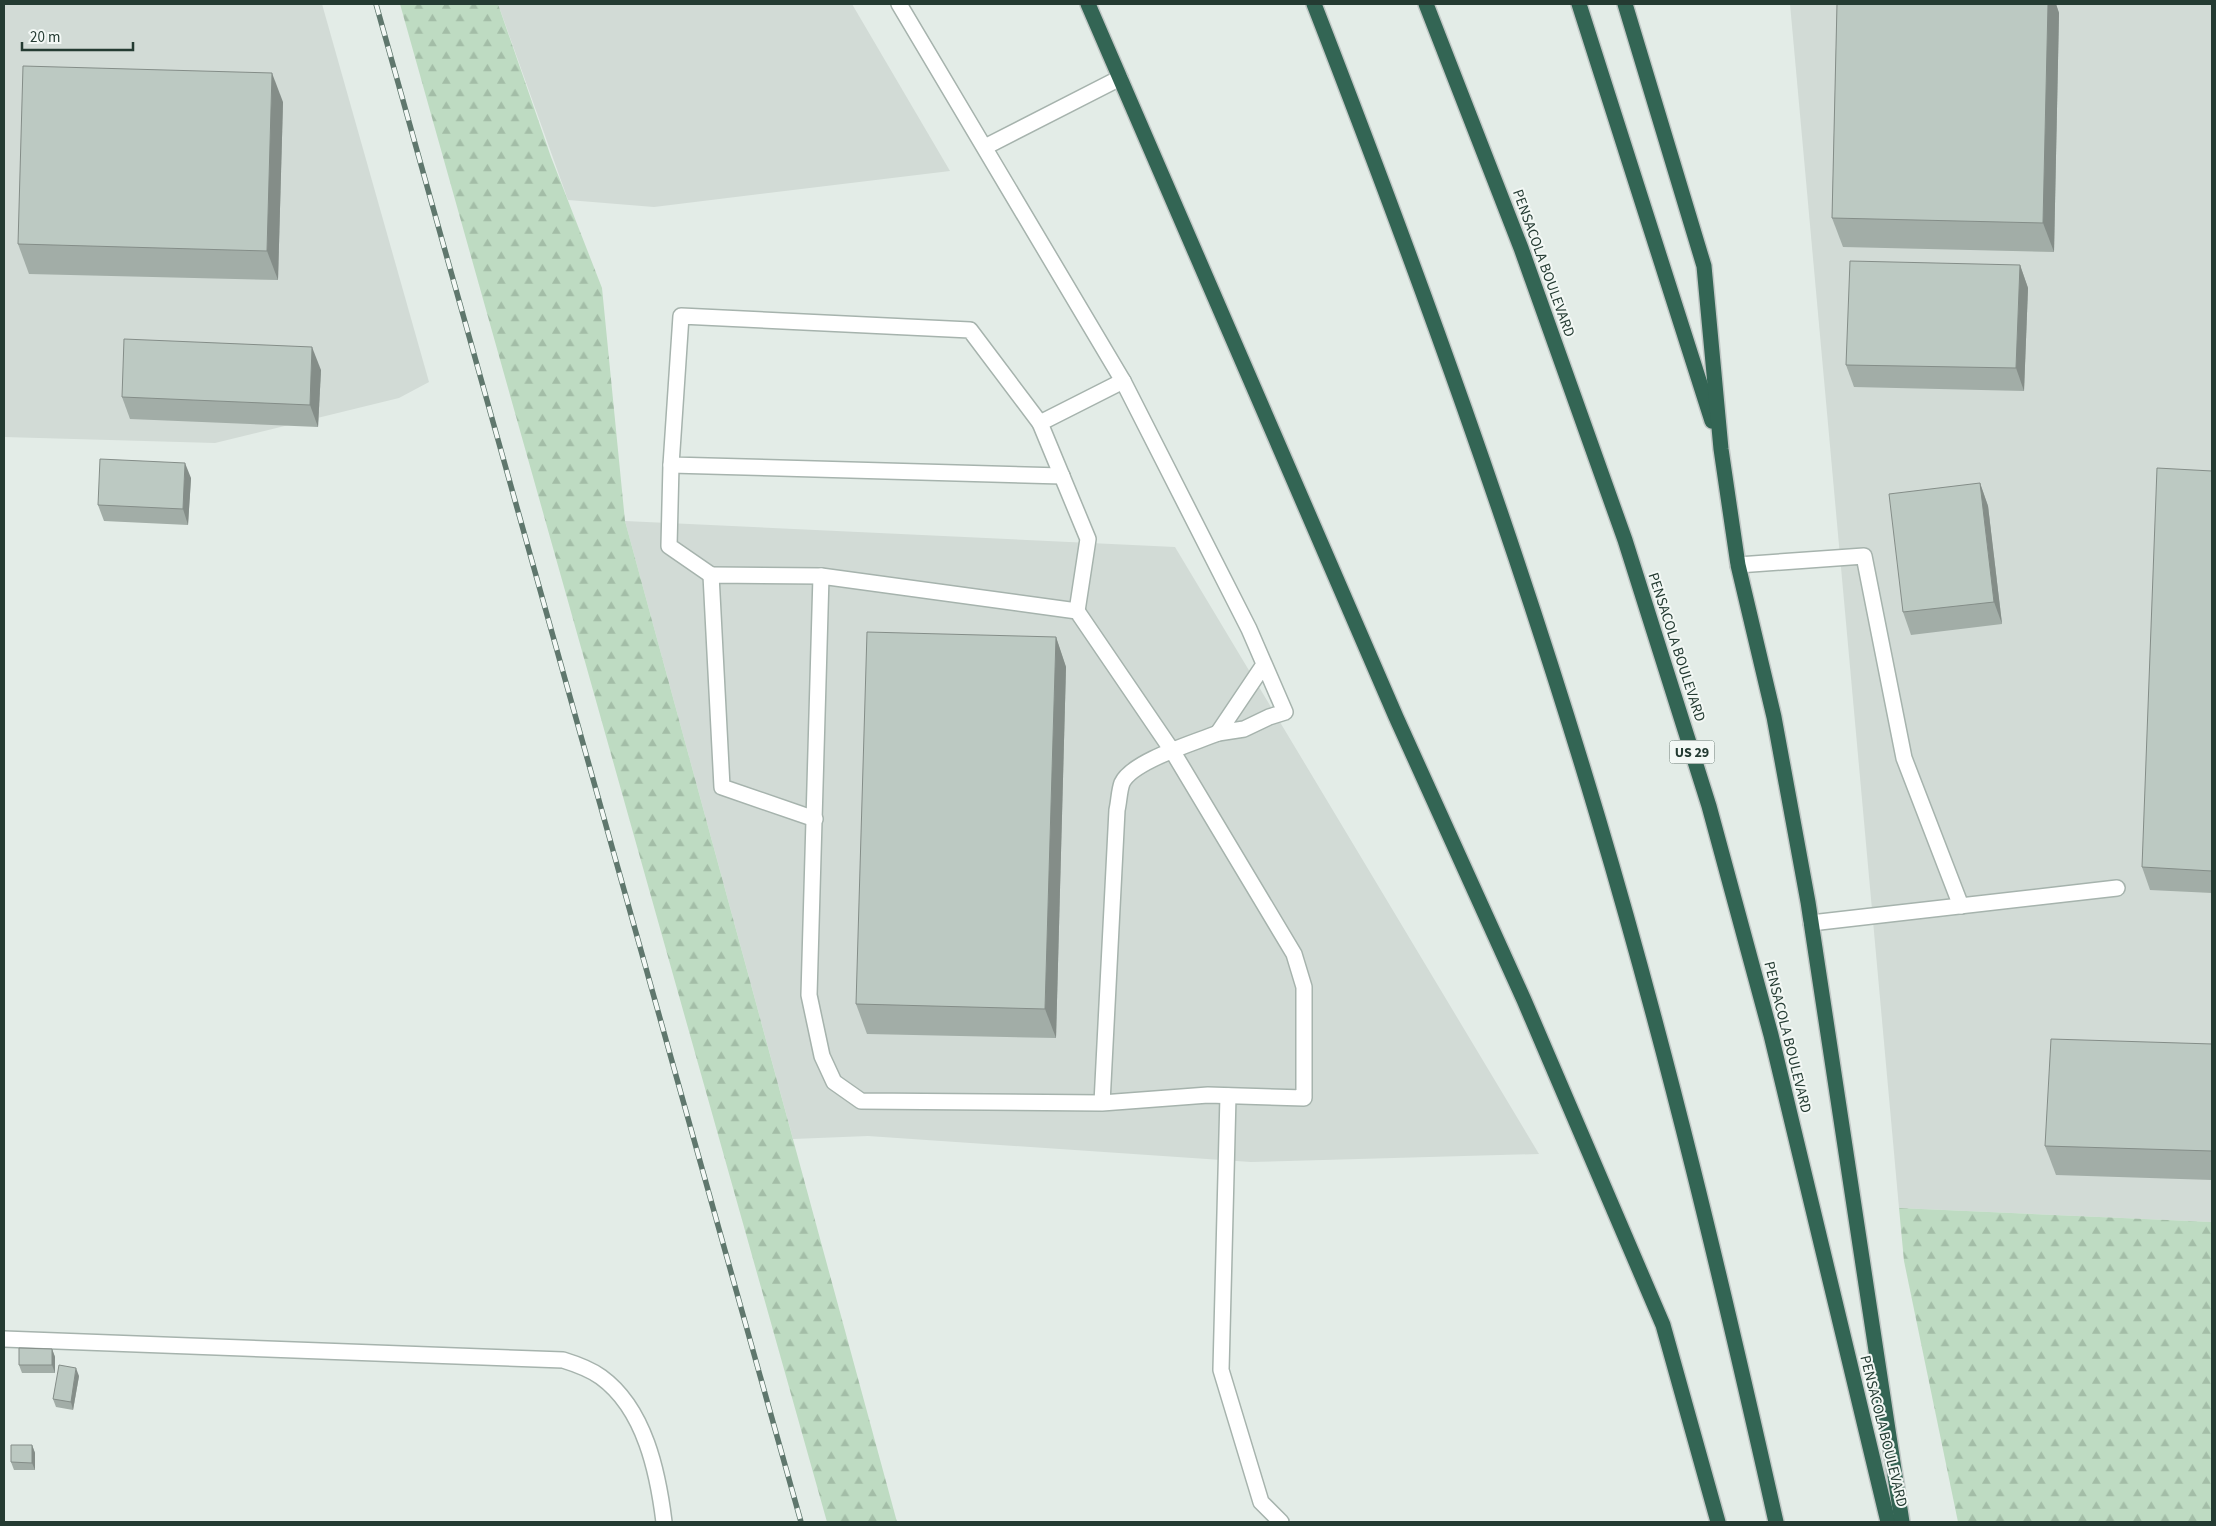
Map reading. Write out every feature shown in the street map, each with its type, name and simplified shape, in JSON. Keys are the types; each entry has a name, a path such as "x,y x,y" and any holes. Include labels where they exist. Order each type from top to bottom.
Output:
{"highway":[{"path":"1088,4 1396,717 1524,1000 1663,1325 1718,1522"},
{"path":"1314,4 1398,220 1502,514 1598,818 1669,1073 1776,1522"},
{"name":"PENSACOLA BOULEVARD","path":"1426,4 1521,248 1625,540 1709,806 1771,1035 1888,1522"},
{"path":"1579,4 1721,449"},
{"path":"1625,4 1704,266 1721,449 1738,565 1774,717 1811,923 1902,1522"}],"lane":[{"path":"899,4 1123,381 1249,629 1285,712 1269,717 1244,729 1218,733 1144,762 1132,770 1122,783 1118,810 1102,1103"},
{"path":"985,147 1120,78"},
{"path":"821,576 815,819 808,995 822,1056 834,1082 861,1101 1102,1103 1208,1095 1304,1098 1304,987 1294,954 1173,752 1077,611 1088,539 1040,423 970,330 681,316 670,465 670,546 711,575 821,576 1077,611"},
{"path":"1040,423 1123,381"},
{"path":"670,465 1062,476"},
{"path":"1738,565 1864,556 1904,758 1961,906"},
{"path":"711,575 722,787 815,819"},
{"path":"1218,733 1264,666"},
{"path":"1811,923 2117,888"},
{"path":"1228,1096 1221,1370 1261,1502 1281,1522"},
{"path":"4,1339 563,1360 602,1378 620,1397 636,1421 650,1454 660,1490 664,1522"}],"shaded area":[{"path":"4,4 322,4 429,382 399,398 215,443 4,437"},
{"path":"498,4 852,4 950,171 654,207 568,200"},
{"path":"1790,4 2212,4 2212,1222 1899,1208"},
{"path":"625,521 1175,547 1539,1154 1251,1162 868,1136 793,1139"}],"green space":[{"path":"400,4 498,4 551,157 602,288 625,521 897,1522 827,1522"},
{"path":"1899,1208 2212,1222 2212,1522 1958,1522 1904,1261"}],"building":[{"path":"1837,4 2048,4 2043,223 1832,218"},
{"path":"23,66 272,73 267,251 18,244"},
{"path":"1850,261 2020,265 2016,368 1846,365"},
{"path":"124,339 312,347 310,405 122,397"},
{"path":"100,459 185,463 183,509 98,505"},
{"path":"2157,468 2212,471 2212,871 2142,867"},
{"path":"1980,483 1994,602 1903,612 1889,494"},
{"path":"867,632 1056,637 1045,1009 856,1004"},
{"path":"2051,1039 2212,1044 2212,1151 2045,1146"},
{"path":"19,1348 52,1349 52,1365 19,1365"},
{"path":"59,1365 76,1368 71,1402 53,1399"},
{"path":"11,1445 32,1445 32,1463 11,1462"}],"railway":[{"path":"376,4 801,1522"}]}
